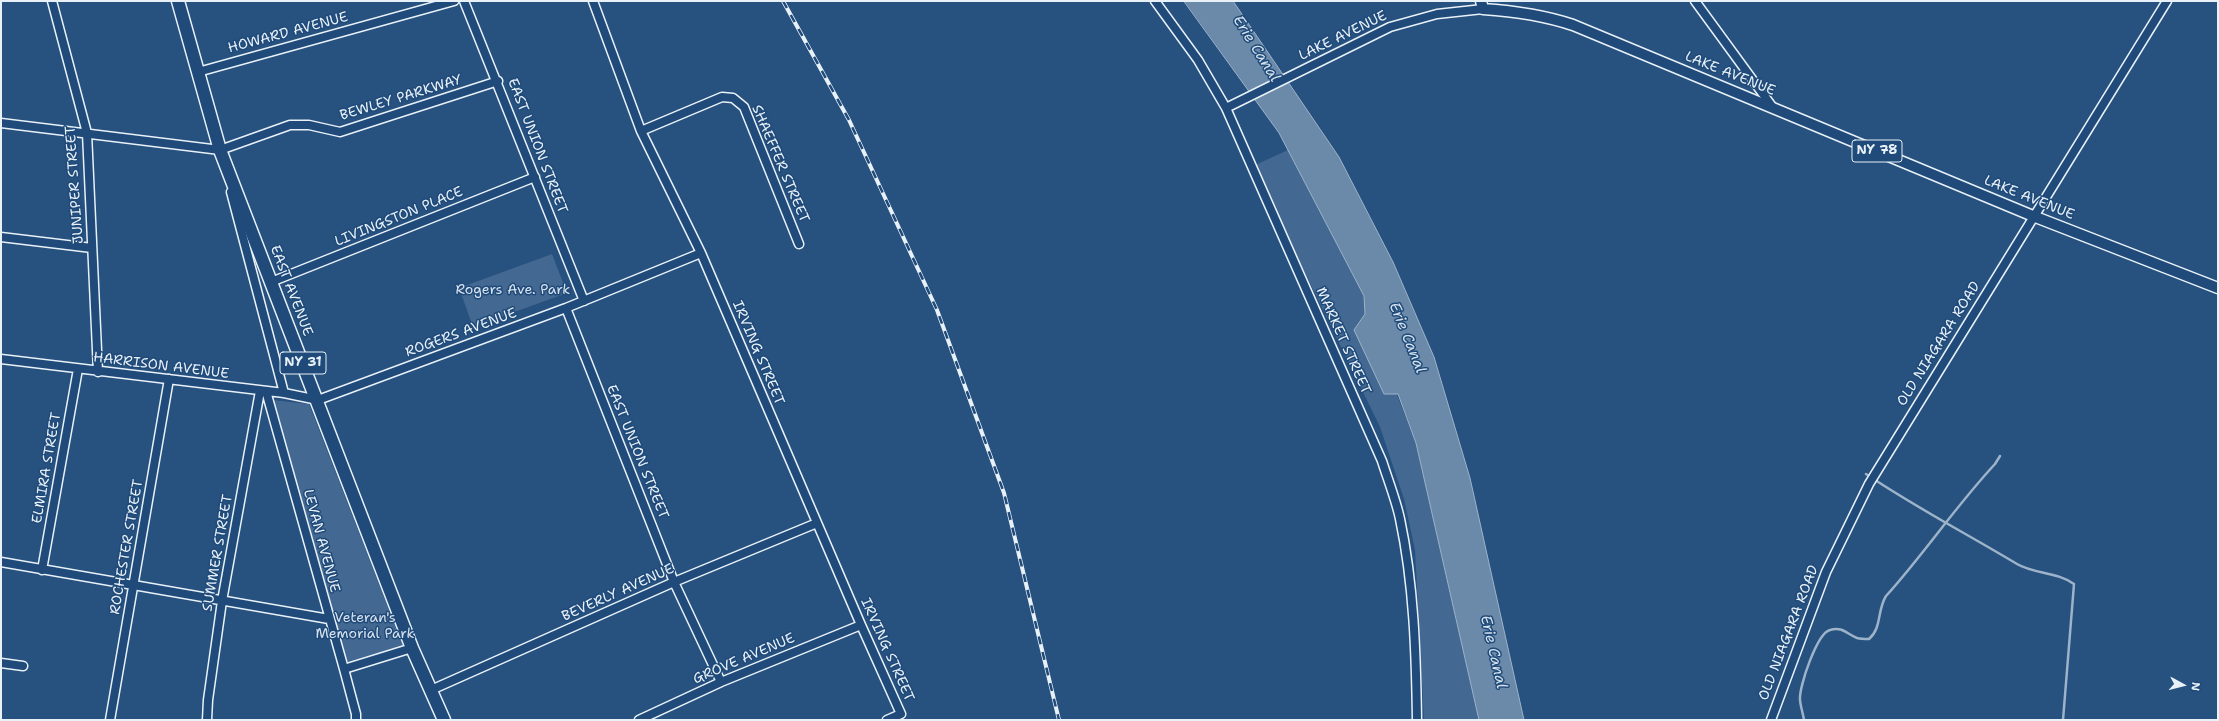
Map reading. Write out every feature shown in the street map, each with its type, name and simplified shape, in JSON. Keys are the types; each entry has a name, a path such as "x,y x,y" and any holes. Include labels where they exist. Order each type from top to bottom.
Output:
{"highway":[{"name":"EAST AVENUE","path":"178,1 220,150 318,400 412,648 444,720"}],"main road":[{"name":"LAKE AVENUE","path":"1482,5 1556,19 1770,105 2033,216 2218,288"}],"street":[{"name":"JUNIPER STREET","path":"52,1 87,133 98,372"},
{"name":"HOWARD AVENUE","path":"198,72 454,1"},
{"name":"EAST UNION STREET","path":"464,1 498,81 584,301"},
{"name":"IRVING STREET","path":"593,1 641,131 701,253 861,625 901,714 888,720"},
{"name":"MARKET STREET","path":"1156,1 1198,60 1226,108 1382,461 1400,519 1410,576 1416,654 1417,720"},
{"path":"1695,1 1770,105"},
{"name":"OLD NIAGARA ROAD","path":"1771,720 1826,572 1853,512 1888,451 2167,1"},
{"name":"LAKE AVENUE","path":"1226,108 1390,27 1411,20 1482,5"},
{"name":"BEWLEY PARKWAY","path":"220,150 290,125 309,125 340,132 498,81"},
{"name":"SHAEFFER STREET","path":"641,131 722,97 733,98 744,107 799,244"},
{"path":"1,123 220,150 284,393"},
{"name":"LIVINGSTON PLACE","path":"271,282 535,177"},
{"path":"1,237 92,248"},
{"name":"ROGERS AVENUE","path":"318,400 566,308 701,253"},
{"name":"EAST UNION STREET","path":"566,308 674,582 722,682"},
{"name":"HARRISON AVENUE","path":"1,359 98,372 284,393 318,400"},
{"name":"ELMIRA STREET","path":"42,570 78,369"},
{"name":"ROCHESTER STREET","path":"110,720 169,379"},
{"name":"SUMMER STREET","path":"207,720 208,700 222,601 263,391"},
{"name":"LEVAN AVENUE","path":"263,391 344,669 356,714 356,720"},
{"name":"BEVERLY AVENUE","path":"431,690 674,582 817,523"},
{"path":"1,562 329,619"},
{"name":"GROVE AVENUE","path":"639,720 722,682 861,625"},
{"path":"344,669 412,648"},
{"path":"1,662 23,666"}],"green space":[{"path":"1288,150 1364,296 1365,314 1416,443 1479,720 1424,720 1415,550 1404,499 1380,427 1291,244 1255,165"},
{"name":"Rogers Ave. Park","path":"552,254 567,293 473,327 459,288"},
{"name":"Veteran's Memorial Park","path":"272,400 309,404 403,646 346,662"}],"water":[{"name":"Erie Canal","path":"1184,1 1233,1 1339,157 1393,262 1434,357 1470,478 1524,720 1479,720 1416,443 1398,394 1384,394 1354,330 1365,314 1364,296 1279,133"}],"waterway":[{"path":"1804,720 1800,701 1802,684 1810,661 1825,633 1830,630 1838,629 1862,639 1869,639 1873,635 1876,630 1881,607 1886,596 2000,456"},
{"path":"1866,474 1922,509 2017,564 2031,570 2061,577 2074,584 2063,720"}],"railway":[{"path":"783,1 849,120 937,310 1004,493 1059,720"}]}
